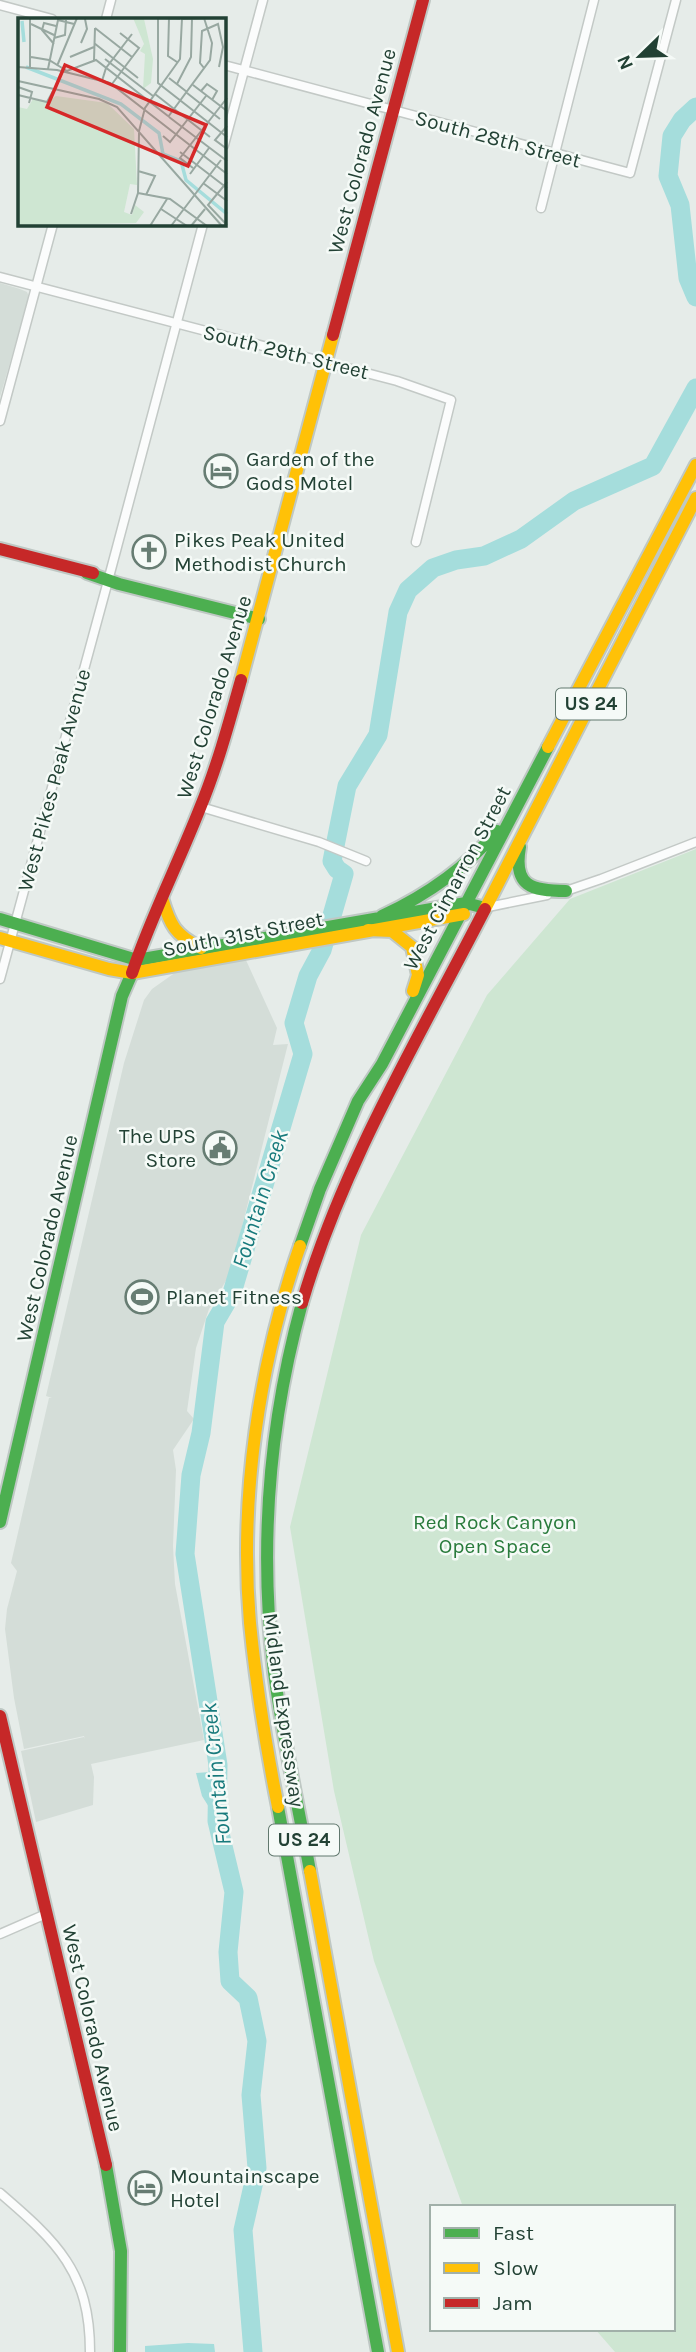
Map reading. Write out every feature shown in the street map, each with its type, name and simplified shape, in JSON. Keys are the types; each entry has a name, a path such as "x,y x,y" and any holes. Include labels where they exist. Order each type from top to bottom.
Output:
{"main road":[{"name":"West Colorado Avenue","path":"0,1522 122,996 201,807 225,740 423,0"},
{"name":"West Cimarron Street","path":"277,1320 320,1189 358,1101 382,1064 696,465"},
{"name":"West Cimarron Street","path":"297,1324 318,1251 344,1183 696,498"},
{"path":"0,550 259,619"},
{"path":"382,916 433,890 454,875 485,844 518,804"},
{"path":"524,832 518,864 519,873 526,885 541,892 566,891"},
{"path":"162,898 170,925 180,938 201,948"},
{"name":"South 31st Street","path":"5,939 132,973 348,928 382,916 485,908"},
{"name":"South 31st Street","path":"348,928 368,930 463,909"},
{"path":"0,919 137,960"},
{"path":"368,930 392,931 412,947 417,961 418,975 382,1064"},
{"name":"South 31st Street","path":"137,960 201,948 304,936"},
{"name":"Midland Expressway","path":"277,1320 259,1404 250,1482 248,1584 253,1657 270,1768 379,2349"},
{"name":"Midland Expressway","path":"297,1324 277,1416 270,1478 267,1561 271,1641 284,1733 398,2352"},
{"name":"West Colorado Avenue","path":"0,1716 2,1736 110,2183 122,2269 120,2352"},
{"path":"396,2336 407,2352"}],"street":[{"path":"106,18 111,0"},
{"path":"226,138 263,0"},
{"path":"541,208 594,0"},
{"name":"South 28th Street","path":"226,66 629,173 676,0"},
{"path":"0,5 48,18"},
{"path":"0,421 52,226"},
{"name":"West Pikes Peak Avenue","path":"0,979 5,939 16,923 202,226"},
{"name":"South 29th Street","path":"0,277 397,381 451,400 416,542"},
{"path":"201,807 320,843 366,860"},
{"name":"South 31st Street","path":"485,908 566,891 696,842"},
{"path":"0,1934 46,1914"},
{"path":"0,2193 52,2239 70,2266 84,2301 90,2352"}],"shaded area":[{"path":"0,283 27,292 29,297 0,397"},
{"path":"245,958 277,1028 273,1045 288,1044 230,1274 209,1309 196,1348 187,1411 194,1419 173,1450 176,1470 173,1546 175,1584 204,1740 91,1764 94,1777 93,1805 36,1822 21,1751 84,1737 85,1739 84,1736 24,1749 5,1629 17,1571 11,1563 49,1398 52,1398 46,1396 124,1063 144,1000 152,989 176,972"}],"green space":[{"name":"Red Rock Canyon Open Space","path":"696,849 696,2352 615,2352 597,2331 675,2331 675,2205 462,2205 374,1961 334,1791 290,1527 361,1235 487,995 570,899"}],"water":[{"path":"224,1771 226,1795 221,1814 214,1815 202,1796 196,1773"},
{"path":"214,2344 215,2352 145,2352 145,2346"}],"waterway":[{"name":"Fountain Creek","path":"696,107 682,120 672,136 668,176 680,205 688,278 696,297"},
{"name":"Fountain Creek","path":"253,2352 243,2230 257,2168 251,2095 257,2041 248,1998 230,1981 228,1952 234,1892 217,1821 218,1765 185,1554 191,1475 201,1433 215,1322 232,1293 303,1054 294,1023 308,976 322,950 344,874 332,861 347,786 378,735 398,612 408,590 433,568 456,560 484,556 521,539 574,501 653,466 696,388"}],"traffic: fast":[{"path":"87,573 119,584 259,619"},
{"path":"300,1246 320,1189 358,1101 382,1064 548,747"},
{"path":"382,916 444,880 485,845 497,831"},
{"path":"520,847 519,870 527,884 543,890 566,891"},
{"path":"0,919 137,960 466,903 485,908"},
{"path":"0,1522 122,996 132,973"},
{"path":"302,1303 275,1440 270,1486 267,1579 274,1672 310,1871"},
{"path":"278,1807 378,2352"},
{"path":"106,2165 121,2251 120,2352"}],"traffic: slow":[{"path":"241,680 333,335"},
{"path":"548,747 696,465"},
{"path":"485,909 696,498"},
{"path":"162,898 179,934 201,948"},
{"path":"0,938 132,973 464,914"},
{"path":"368,930 392,931 412,947 418,975 413,991"},
{"path":"278,1807 252,1646 247,1528 250,1480 263,1384 273,1337 300,1246"},
{"path":"310,1871 398,2352"}],"traffic: jam":[{"path":"333,335 423,0"},
{"path":"0,549 93,573"},
{"path":"132,973 206,792 241,680"},
{"path":"302,1303 319,1251 361,1151 485,909"},
{"path":"0,1716 106,2165"}],"place":[{"name":"Garden of the Gods Motel","path":"221,471"},
{"name":"Pikes Peak United Methodist Church","path":"149,552"},
{"name":"The UPS Store","path":"220,1148"},
{"name":"Planet Fitness","path":"142,1297"},
{"name":"Mountainscape Hotel","path":"145,2188"}]}
